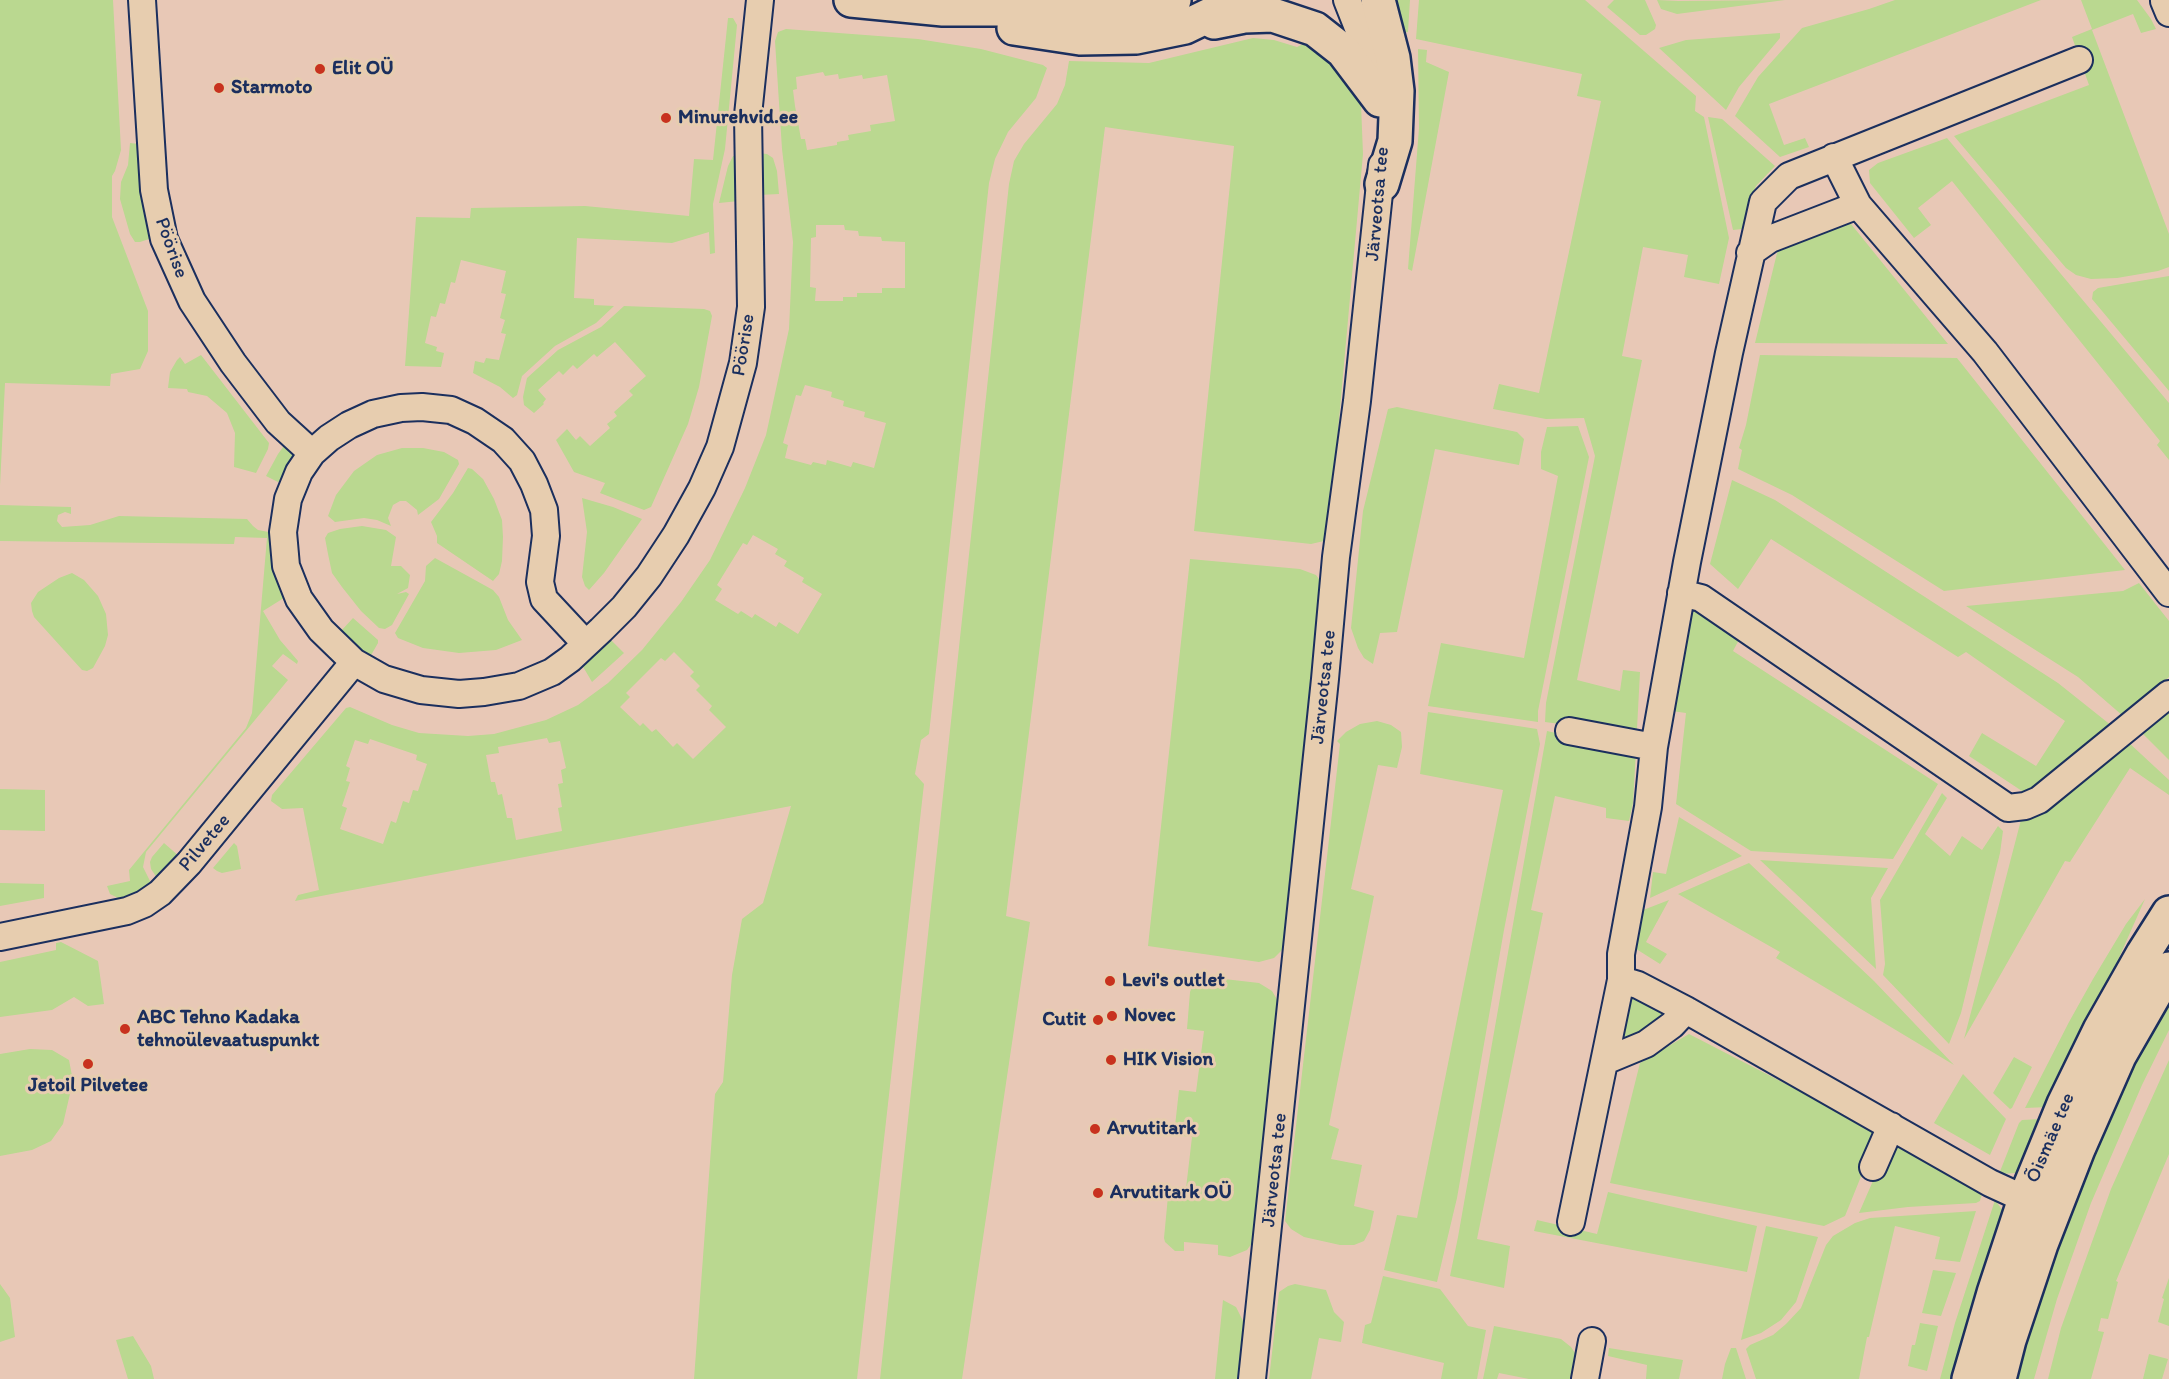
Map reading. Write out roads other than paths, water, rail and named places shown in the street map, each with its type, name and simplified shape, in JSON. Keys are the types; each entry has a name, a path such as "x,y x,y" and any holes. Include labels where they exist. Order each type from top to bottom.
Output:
{"main road":[{"path":"851,0 943,9 1013,28 1080,38 1136,37 1180,14 1241,0"},
{"path":"1378,0 1393,58 1397,91 1395,141 1382,184"},
{"path":"1180,14 1273,15 1301,23 1328,38 1343,51 1380,100"},
{"name":"Õismäe tee","path":"1999,1379 2064,1104 2100,1030 2169,912"},
{"name":"Õismäe tee","path":"1969,1379 1994,1293 2039,1206 2078,1149 2119,1056 2169,969"}],"street":[{"name":"Pöörise","path":"142,0 154,190 164,239 192,301 233,363 278,422 312,453"},
{"name":"Pöörise","path":"586,644 544,599 540,582 546,536 543,510 534,484 522,461 503,440 475,421 451,410 422,407 401,408 373,414 328,438 312,453 299,472 288,499 284,532 286,566 299,599 321,630 354,662 384,679 421,690 459,694 484,693 519,686 552,672 586,644 624,607 649,576 676,535 702,488 735,397 743,363 751,307 748,115 760,0"},
{"name":"Järveotsa tee","path":"1252,1379 1336,558 1382,184 1383,135 1374,66 1347,0"},
{"path":"1571,1222 1621,980 1621,954 1648,807 1654,747 1681,593 1750,253 1763,202 1790,176 2079,60"},
{"path":"1834,157 1858,205 1985,352 2169,593"},
{"path":"1750,253 1770,239 1858,205"},
{"path":"1681,593 1701,598 2008,808 2025,806 2039,800 2169,694"},
{"name":"Pilvetee","path":"0,937 127,910 144,904 160,893 189,863 354,662"},
{"path":"1569,731 1654,747"},
{"path":"1621,980 1638,985 1686,1010 1990,1183 2039,1206"},
{"path":"1605,1061 1646,1044 1672,1025 1686,1010"},
{"path":"1873,1167 1891,1126"},
{"path":"1585,1379 1592,1341"}],"place":[{"name":"Elit OÜ","path":"320,69"},
{"name":"Starmoto","path":"219,88"},
{"name":"Minurehvid.ee","path":"666,118"},
{"name":"Levi's outlet","path":"1110,981"},
{"name":"Novec","path":"1112,1016"},
{"name":"Cutit","path":"1098,1020"},
{"name":"ABC Tehno Kadaka tehnoülevaatuspunkt","path":"125,1029"},
{"name":"HIK Vision","path":"1111,1060"},
{"name":"Jetoil Pilvetee","path":"88,1064"},
{"name":"Arvutitark","path":"1095,1129"},
{"name":"Arvutitark OÜ","path":"1098,1193"}]}
